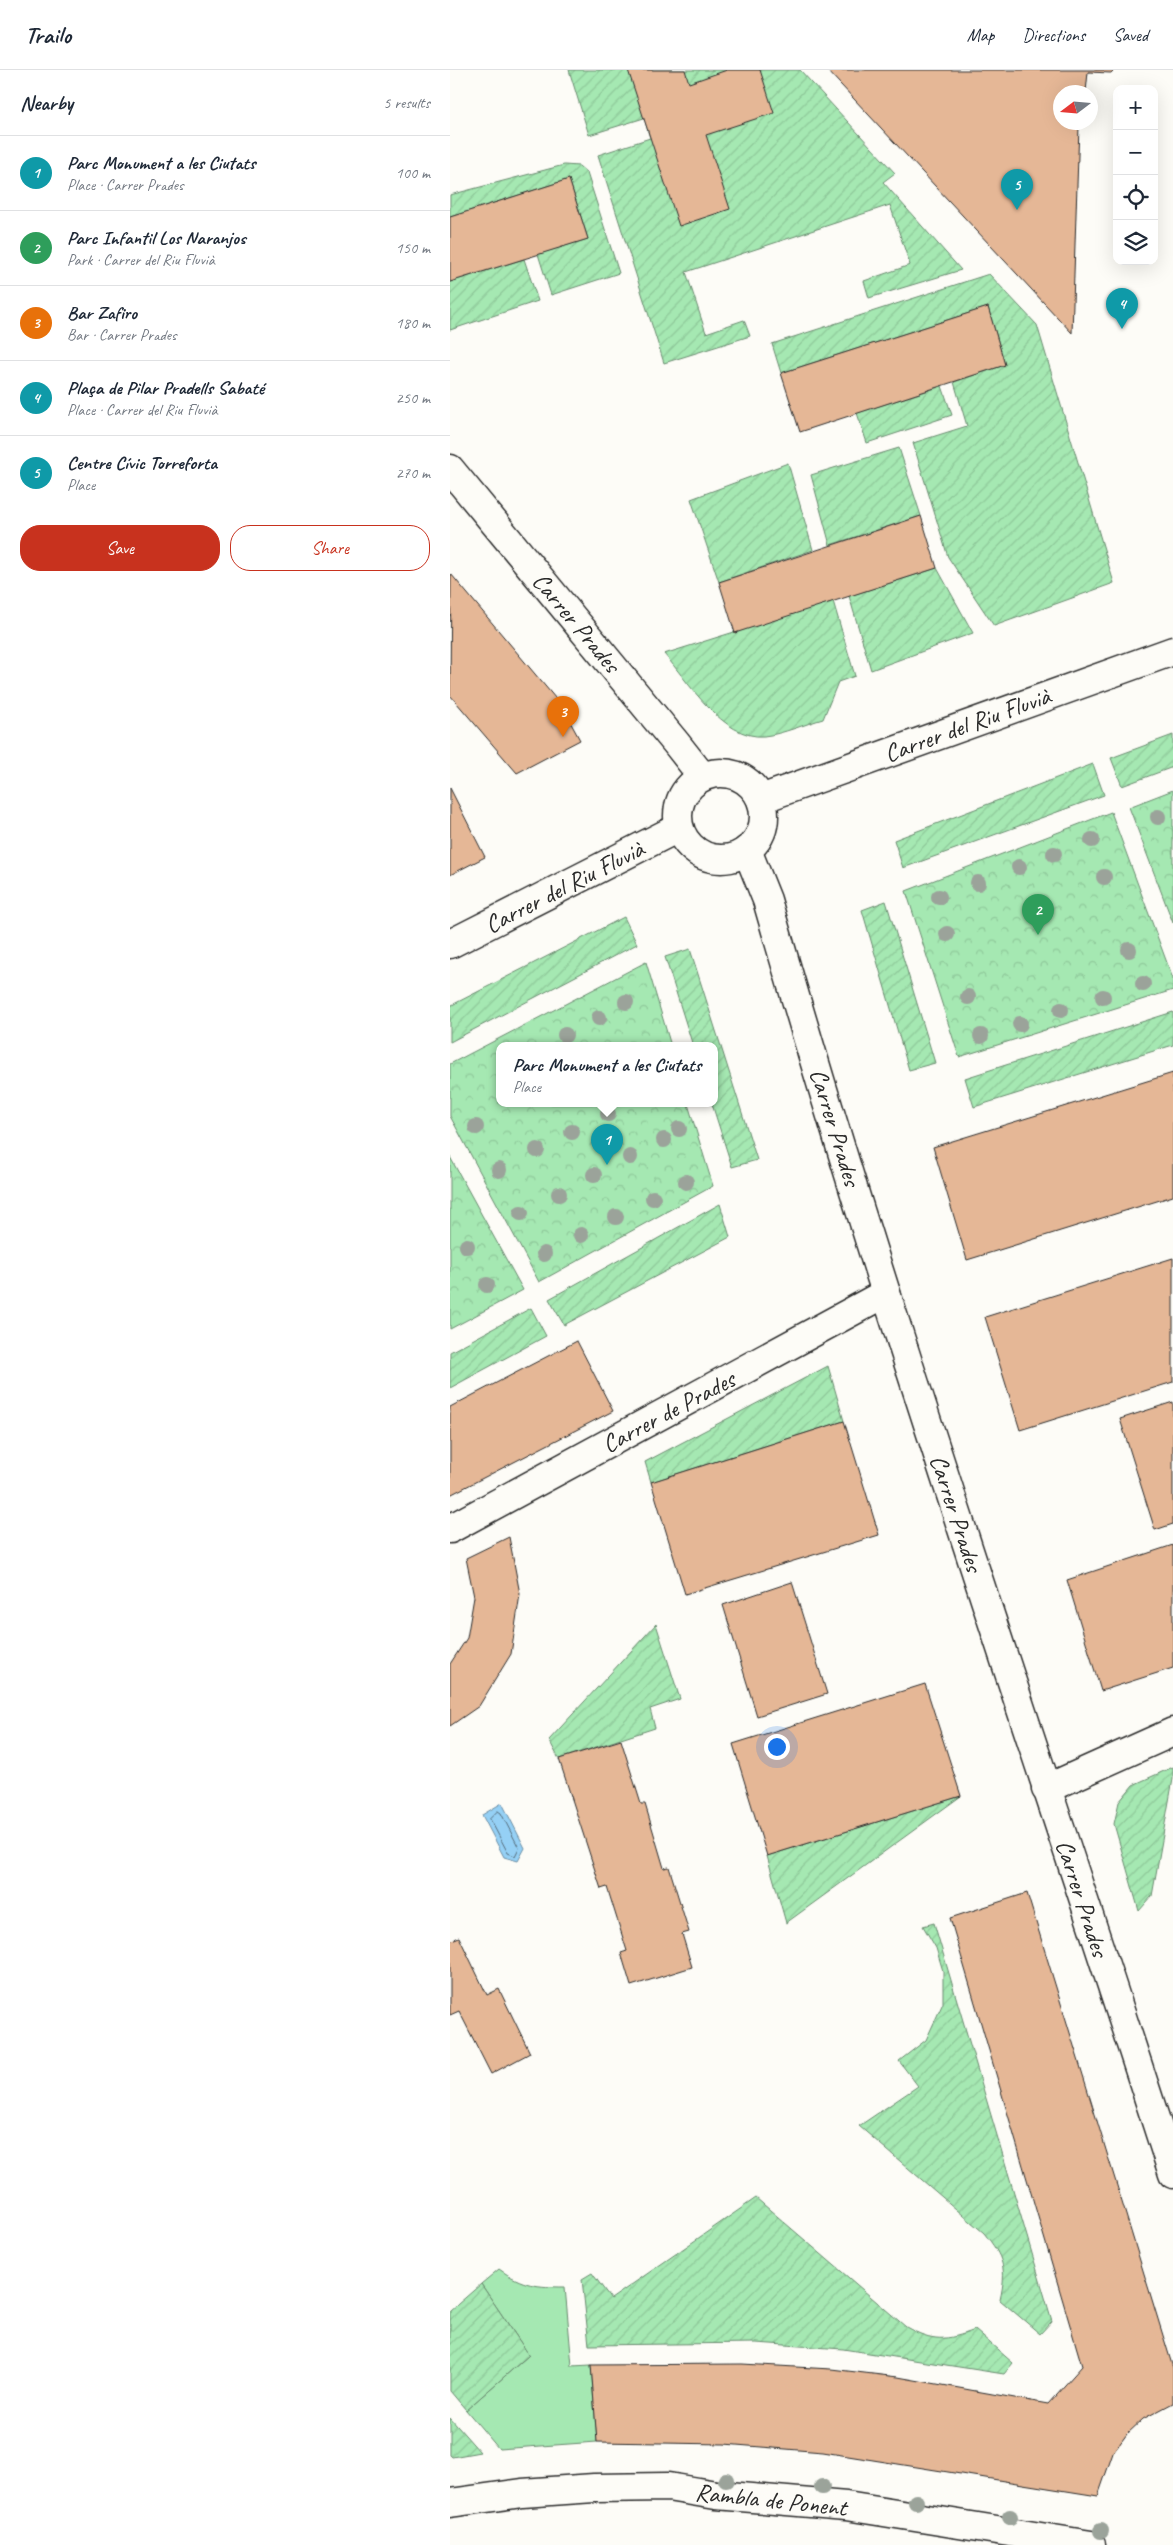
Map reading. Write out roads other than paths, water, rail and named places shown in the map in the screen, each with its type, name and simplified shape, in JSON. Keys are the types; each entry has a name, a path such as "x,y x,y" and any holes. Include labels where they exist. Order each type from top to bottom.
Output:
{"street":[{"name":"Carrer Prades","path":"450,469 702,776"},
{"name":"Carrer del Riu Fluvià","path":"761,799 1173,651"},
{"path":"718,772 736,775 751,784 761,799 764,815 761,832 748,850 738,856 721,859 705,856 691,847 678,828 680,800 688,786 702,776 718,772"},
{"name":"Carrer del Riu Fluvià","path":"450,944 678,828"},
{"name":"Carrer Prades","path":"748,850 767,900 886,1293 1046,1790 1075,1869 1173,2174"},
{"name":"Carrer de Prades","path":"450,1529 886,1293"},
{"path":"1046,1790 1173,1732"},
{"name":"Rambla de Ponent","path":"450,2503 558,2491 668,2487 716,2495 846,2506 1091,2545"}],"water":[{"path":"502,1803 525,1848 518,1861 504,1857 482,1815"}],"place":[{"name":"Centre Cívic Torreforta","path":"1017,210"},
{"name":"Plaça de Pilar Pradells Sabaté","path":"1122,329"},
{"name":"Bar Zafiro","path":"563,737"},
{"name":"Parc Infantil Los Naranjos","path":"1038,935"},
{"name":"Parc Monument a les Ciutats","path":"607,1165"}]}
